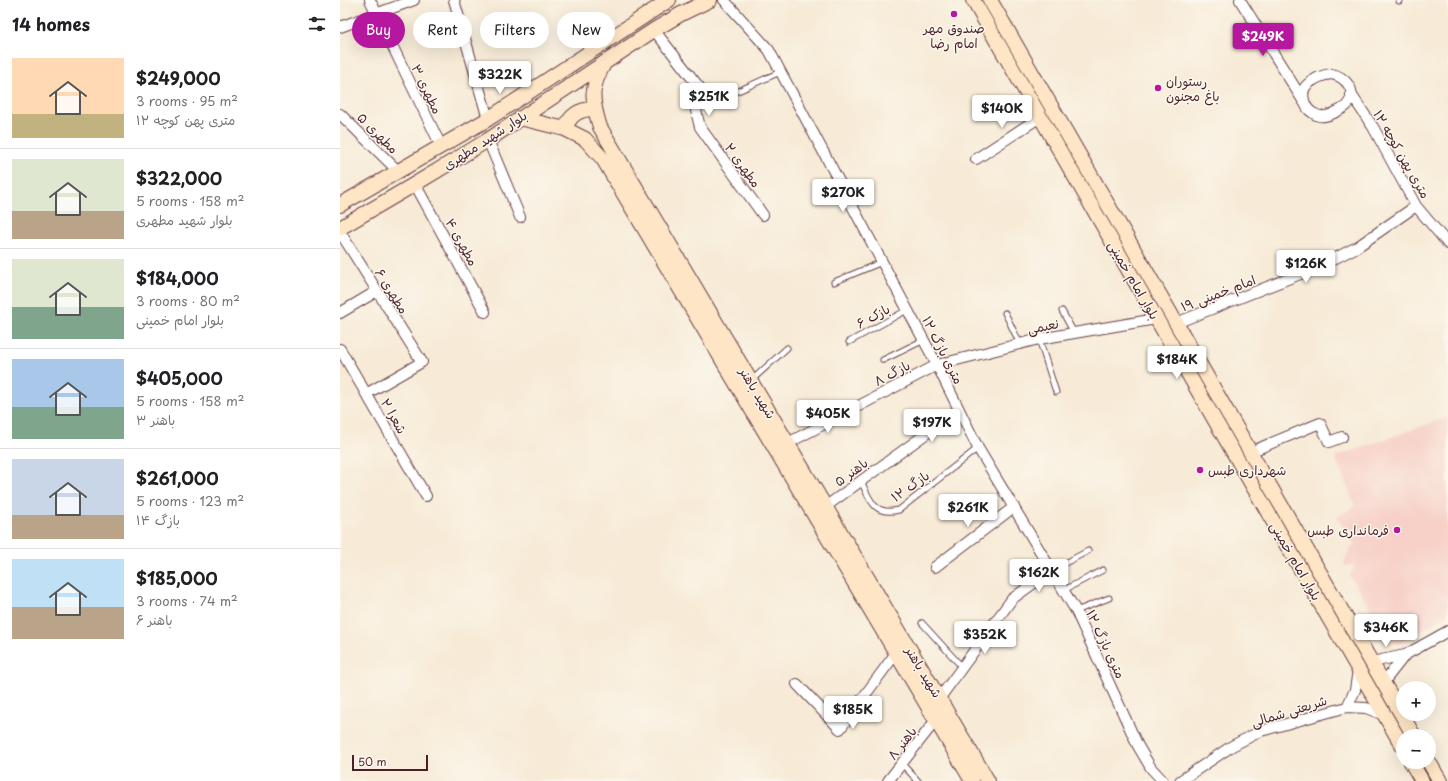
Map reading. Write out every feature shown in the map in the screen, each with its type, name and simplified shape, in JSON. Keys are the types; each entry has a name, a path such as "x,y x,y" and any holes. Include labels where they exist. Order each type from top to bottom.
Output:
{"main road":[{"name":"بلوار شهید مطهری","path":"340,205 488,119 670,0"},
{"name":"بلوار شهید مطهری","path":"340,228 488,140 654,30 681,14 710,0"},
{"name":"بلوار امام خمینی","path":"973,0 1396,735"},
{"name":"بلوار امام خمینی","path":"990,0 1410,729"},
{"name":"شهید باهنر","path":"605,62 597,76 593,92 594,109 600,127 751,381 782,446 825,507 988,781"},
{"path":"565,129 568,122 579,111 594,109"},
{"name":"شهید باهنر","path":"520,118 565,129 584,139 603,159 782,446 896,653 972,781"},
{"path":"1307,582 1321,574"},
{"path":"1415,769 1422,781"},
{"path":"1433,769 1440,781"}],"street":[{"name":"مطهری ۳","path":"370,0 375,12"},
{"path":"381,12 414,0"},
{"path":"454,0 488,119"},
{"name":"۱۲ متری بازگ","path":"724,0 769,50 937,364 978,448 1076,611 1138,746 1151,768 1163,781"},
{"path":"1240,0 1304,103 1308,109 1319,116 1325,116 1347,106 1351,94 1350,88 1343,78 1331,74 1324,75 1307,84 1304,90 1304,103"},
{"path":"340,27 352,23"},
{"name":"مطهری ۲","path":"654,30 703,92 696,111 700,127 763,215"},
{"name":"مطهری ۳","path":"393,48 441,146"},
{"name":"۱۲ متری پهن کوچه","path":"1351,94 1373,126 1416,206 1448,244"},
{"name":"مطهری ۵","path":"340,114 398,171"},
{"path":"976,159 1040,117"},
{"path":"488,140 520,218"},
{"name":"مطهری ۴","path":"415,184 485,312"},
{"name":"امام خمینی ۱۹","path":"1176,323 1318,267 1357,247 1416,206"},
{"name":"مطهری ۶","path":"340,232 422,362 366,394"},
{"path":"340,313 377,291"},
{"name":"نعیمی","path":"937,364 1039,340 1156,319"},
{"name":"شعرا ۲","path":"340,349 426,496"},
{"name":"بازگ ۸","path":"782,446 937,364"},
{"name":"باهنر ۵","path":"825,507 959,410"},
{"path":"1250,452 1320,423 1329,442 1342,437"},
{"path":"935,567 1014,507"},
{"path":"939,699 1012,598 1052,570"},
{"path":"1372,662 1405,655 1448,631"},
{"path":"797,684 840,729 896,653"},
{"path":"1383,682 1405,655"},
{"path":"1358,670 1355,690 1347,707 1366,708 1384,715"},
{"name":"شریعتی شمالی","path":"1180,781 1232,746 1261,732 1347,707"},
{"name":"باهنر ۸","path":"888,781 936,720"}],"lane":[{"path":"738,91 780,72"},
{"path":"834,282 882,262"},
{"name":"بازک ۶","path":"849,342 908,310"},
{"path":"1062,311 1074,333"},
{"path":"1005,313 1020,344"},
{"path":"883,360 924,340"},
{"path":"1039,340 1056,392"},
{"path":"751,381 787,348"},
{"name":"بازگ ۱۲","path":"861,480 871,501 877,508 890,512 899,510 978,448"},
{"path":"1052,570 1088,551"},
{"path":"1064,590 1103,570"},
{"path":"1076,611 1109,598"},
{"path":"922,623 962,667"},
{"path":"902,764 918,781"}],"shaded area":[{"name":"فرمانداری طبس","path":"1448,417 1448,615 1398,644 1383,642 1372,624 1375,616 1350,576 1355,565 1344,566 1346,556 1354,544 1337,517 1355,506 1335,457"}],"place":[{"name":"صندوق مهر امام رضا","path":"954,14"},
{"name":"رستوران باغ مجنون","path":"1158,88"},
{"name":"شهرداری طبس","path":"1200,470"},
{"name":"فرمانداری طبس","path":"1397,530"}]}
